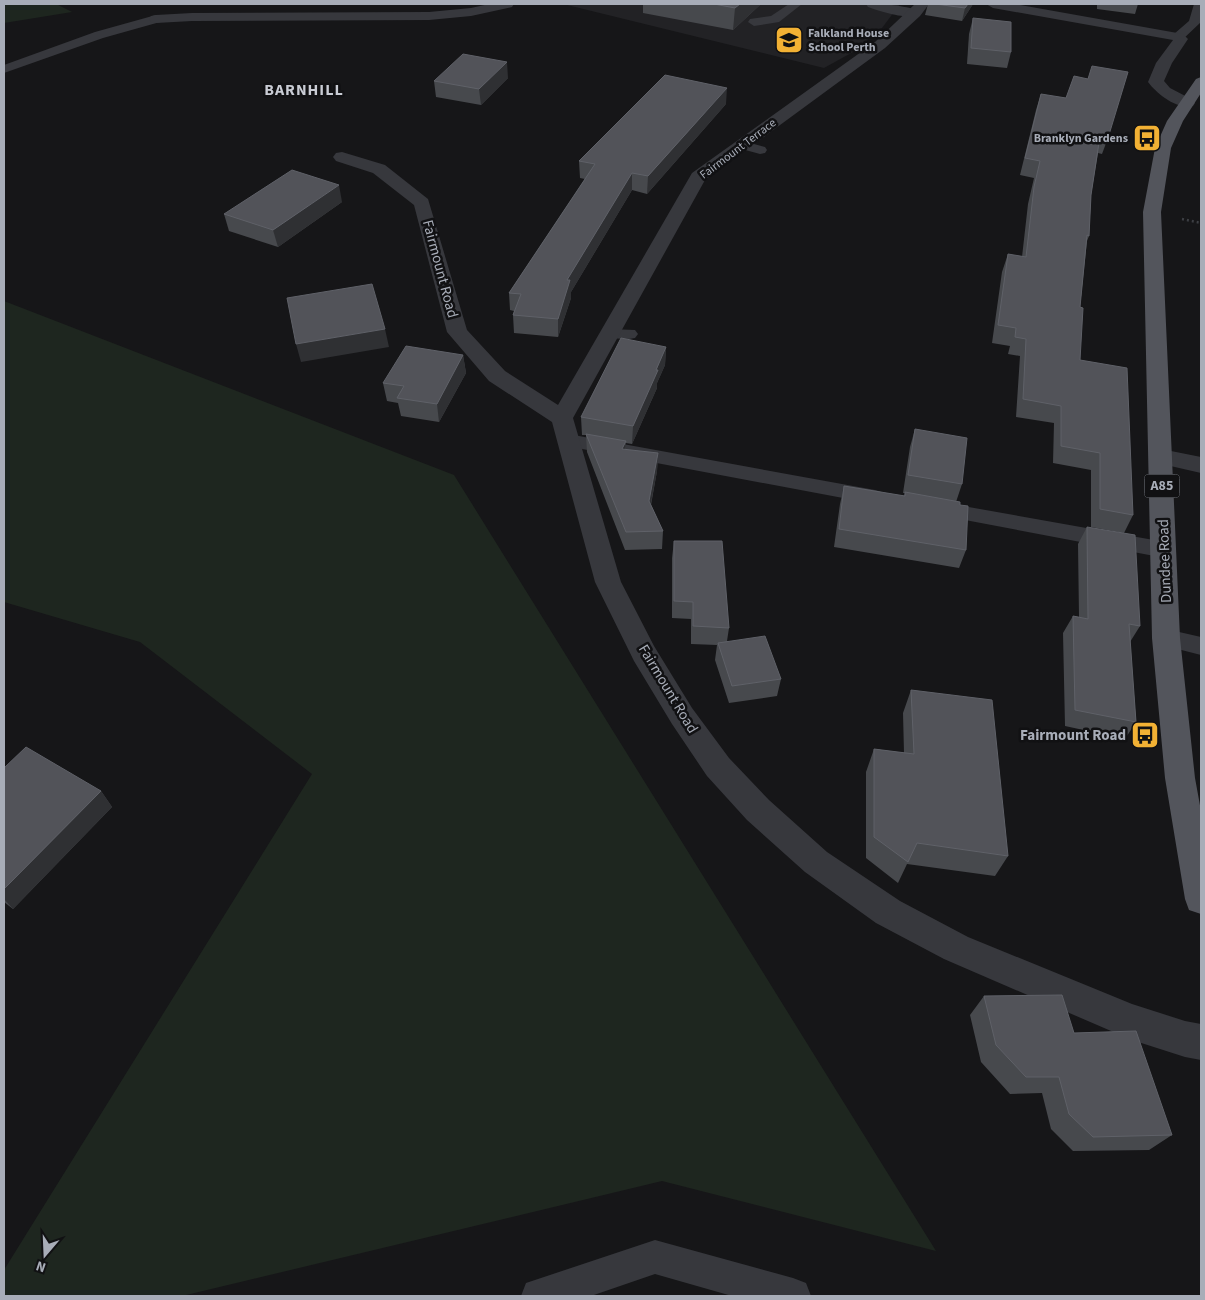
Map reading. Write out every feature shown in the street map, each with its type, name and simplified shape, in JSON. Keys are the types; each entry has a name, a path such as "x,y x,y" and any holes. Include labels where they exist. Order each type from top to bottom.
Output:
{"main road":[{"name":"Dundee Road","path":"1201,82 1175,121 1163,148 1152,212 1165,550 1166,638 1180,778 1201,899"}],"street":[{"path":"156,19 428,16 471,12 507,4"},
{"path":"992,4 1178,37 1181,39 1164,62 1156,82 1164,91 1187,103"},
{"name":"Fairmount Terrace","path":"565,429 610,334 698,177 880,45 919,9"},
{"name":"Fairmount Road","path":"342,158 379,169 422,203 457,332 498,376 565,429 612,591 644,653 682,716 718,767 758,810 816,862 888,912 956,948 1132,1022 1185,1039 1201,1042"},
{"path":"1161,457 1201,465"}],"lane":[{"path":"754,22 775,19 796,4"},
{"path":"872,4 889,10 919,9"},
{"path":"1178,37 1195,22 1200,4"},
{"path":"4,68 99,34 156,19"},
{"path":"743,145 760,150"},
{"path":"610,334 629,334"},
{"path":"565,429 891,499"},
{"path":"920,505 1165,550"},
{"path":"1166,638 1201,646"},
{"path":"538,1296 655,1257 793,1296"}],"shaded area":[{"path":"4,4 56,4 72,12 4,23"},
{"name":"Falkland House School Perth","path":"563,4 900,4 882,28 853,52 824,68"},
{"path":"4,301 454,475 936,1251 662,1181 182,1296 4,1296 4,1270 312,774 140,642 4,602"}],"building":[{"path":"714,4 740,4 735,8"},
{"path":"935,4 968,4 965,8"},
{"path":"973,18 1011,22 1011,52 971,48"},
{"path":"463,54 507,62 479,89 434,81"},
{"path":"1092,66 1128,72 1108,138 1100,136 1091,195 1089,236 1087,235 1080,307 1083,308 1080,360 1127,368 1133,515 1100,509 1100,453 1061,446 1061,406 1023,399 1026,339 1015,337 1016,328 998,325 1008,254 1026,257 1034,187 1040,161 1025,158 1041,94 1066,98 1074,76 1088,79"},
{"path":"665,75 727,88 648,176 632,173 567,280 570,280 558,319 513,315 521,294 509,293 595,164 579,161"},
{"path":"292,170 339,185 273,230 224,214"},
{"path":"372,284 385,329 296,344 287,298"},
{"path":"621,338 666,347 633,426 581,417"},
{"path":"406,346 463,355 437,404 397,398 404,386 383,383"},
{"path":"915,429 967,438 962,484 908,475"},
{"path":"586,434 626,441 622,449 658,453 649,501 663,531 626,532"},
{"path":"844,486 905,496 905,492 960,502 960,505 968,506 966,550 839,529"},
{"path":"1087,527 1135,535 1140,626 1129,624 1136,722 1075,710 1073,616 1088,619"},
{"path":"674,541 722,541 729,628 693,626 693,602 674,601"},
{"path":"765,636 781,679 732,686 718,643"},
{"path":"911,690 992,700 1008,856 917,843 908,862 874,837 874,749 914,754"},
{"path":"26,747 101,791 4,889 4,768"},
{"path":"1062,995 1074,1033 1136,1031 1172,1135 1093,1137 1069,1114 1059,1077 1026,1077 996,1045 984,996"}],"place":[{"name":"Falkland House School Perth","path":"789,40"},
{"name":"Branklyn Gardens","path":"1147,138"},
{"name":"Fairmount Road","path":"1145,735"}],"district":[{"name":"BARNHILL","path":"304,90"}]}
